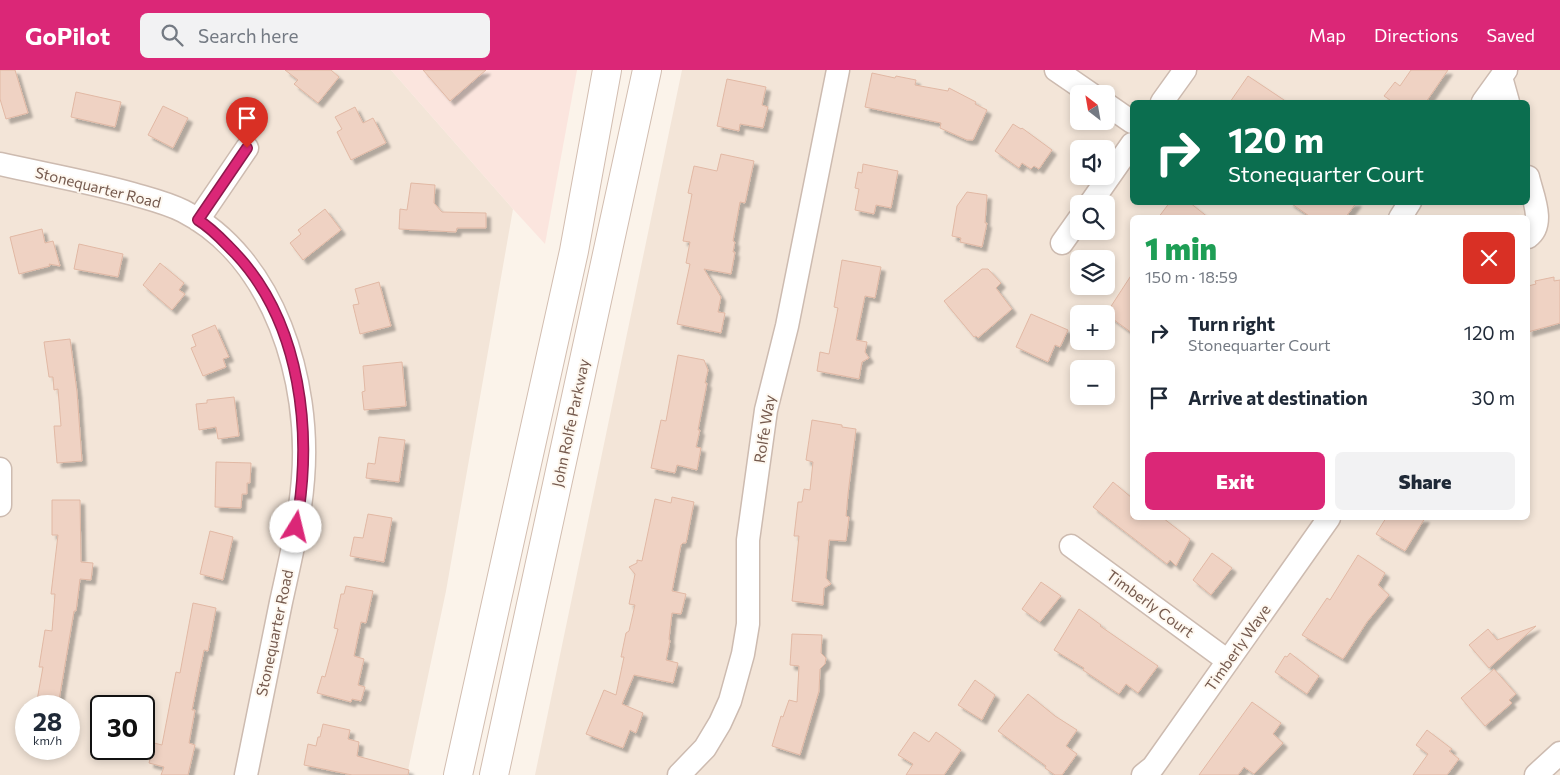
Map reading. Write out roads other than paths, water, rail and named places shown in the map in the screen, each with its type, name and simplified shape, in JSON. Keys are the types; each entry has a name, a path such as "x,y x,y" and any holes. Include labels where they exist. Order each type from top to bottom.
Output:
{"main road":[{"path":"458,775 574,251 607,70"},
{"name":"John Rolfe Parkway","path":"494,775 647,70"}],"street":[{"name":"Rolfe Way","path":"679,775 706,748 720,723 730,701 743,654 748,624 748,540 766,410 787,326 838,70"},
{"path":"1056,70 1078,85"},
{"path":"1163,100 1185,70"},
{"path":"1484,100 1504,73"},
{"path":"1504,73 1508,100"},
{"path":"1115,110 1130,121"},
{"path":"1096,195 1130,147"},
{"path":"198,220 247,148"},
{"name":"Stonequarter Road","path":"0,164 112,188 183,211 217,234 248,267 258,280 273,307 288,346 299,396 303,429 303,477 299,511 246,775"},
{"path":"1530,186 1536,211 1536,226 1534,233 1530,236"},
{"path":"1062,243 1070,232"},
{"path":"0,469 0,505"},
{"name":"Timberly Waye","path":"1143,775 1153,767 1329,520"},
{"name":"Timberly Court","path":"1071,546 1228,661"},
{"path":"1536,775 1560,753"}]}
